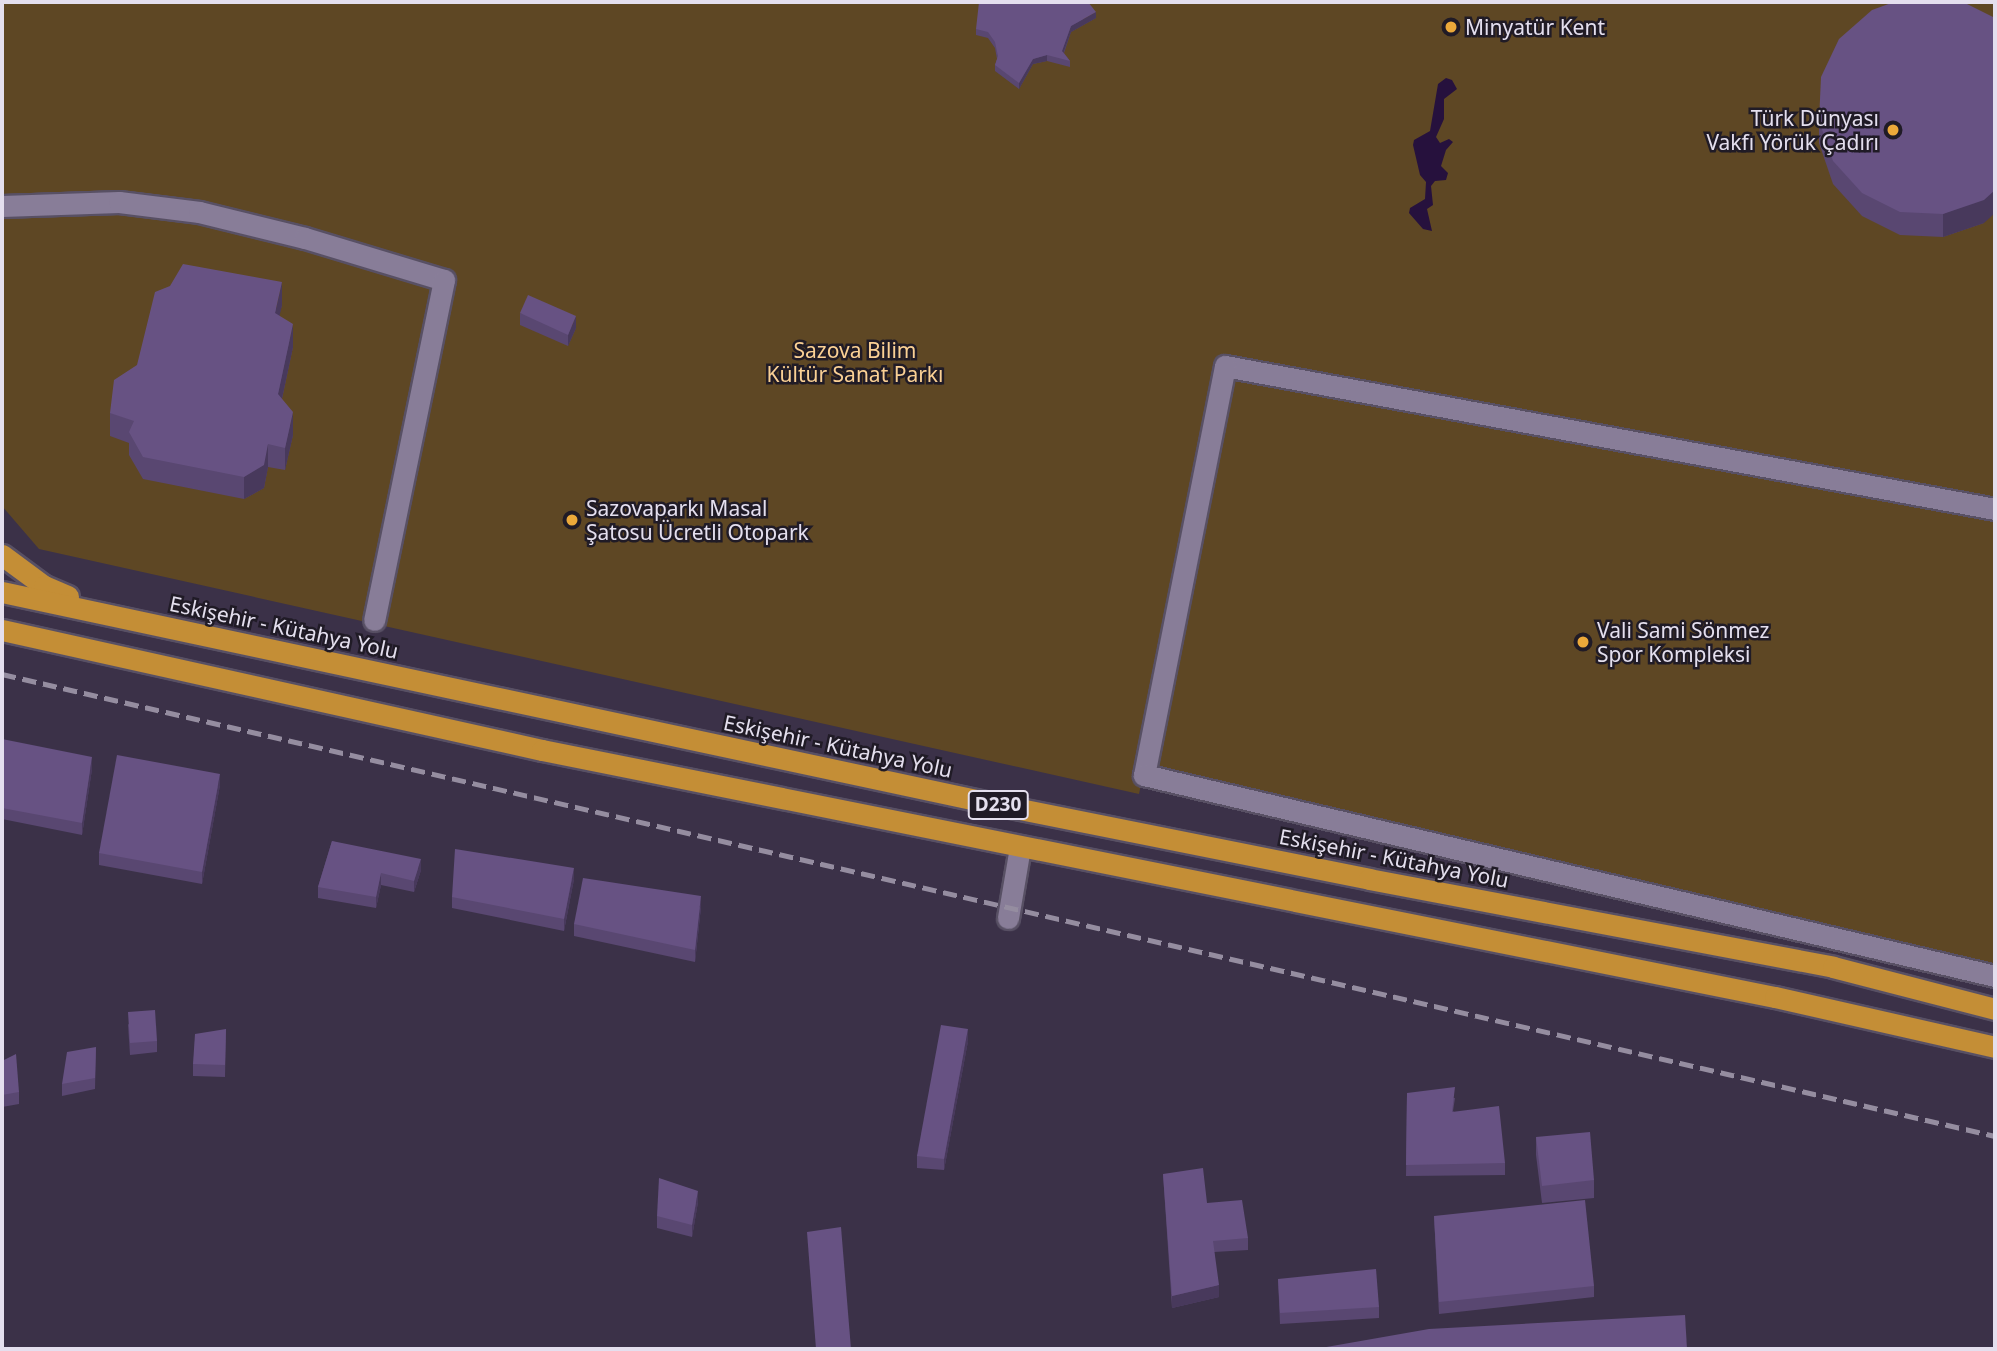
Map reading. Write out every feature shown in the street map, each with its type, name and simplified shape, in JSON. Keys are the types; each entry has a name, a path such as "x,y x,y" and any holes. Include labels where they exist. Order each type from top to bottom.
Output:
{"highway":[{"path":"2,555 44,586 122,617"},
{"name":"Eskişehir - Kütahya Yolu","path":"2,592 1000,805 1833,967 1995,1009"},
{"name":"D230","path":"2,630 542,750 1775,997 1995,1047"}],"street":[{"path":"2,206 119,202 199,212 305,238 444,280 374,620"},
{"path":"1995,509 1225,366 1143,775 1995,976"},
{"path":"1008,918 1020,847"}],"green space":[{"name":"Sazova Bilim Kültür Sanat Parkı","path":"2,2 1995,2 1995,976 1143,775 1139,794 39,549 2,506"}],"shaded area":[{"path":"1446,78 1452,80 1457,89 1444,99 1444,119 1436,137 1440,143 1449,139 1453,142 1446,150 1441,166 1448,173 1446,180 1435,181 1431,186 1433,205 1427,209 1432,231 1423,229 1409,213 1410,208 1425,199 1426,182 1420,175 1413,145 1414,140 1430,131 1438,84"}],"building":[{"path":"979,2 1088,2 1096,12 1071,26 1062,51 1070,61 1047,55 1033,59 1019,83 995,65 998,56 995,42 988,32 976,29"},
{"path":"1894,2 1963,2 1995,18 1995,190 1984,200 1943,214 1900,212 1862,193 1833,161 1819,121 1821,77 1839,39 1872,10"},
{"path":"183,264 282,282 275,313 293,324 278,394 293,412 285,448 268,444 264,465 244,477 143,457 129,432 134,421 110,413 114,380 137,365 155,292 170,286"},
{"path":"528,295 576,316 568,335 520,313"},
{"path":"2,739 92,757 82,823 2,808"},
{"path":"117,755 220,774 202,872 99,853"},
{"path":"332,841 421,859 414,881 381,873 376,897 318,887"},
{"path":"455,849 574,868 564,919 452,897"},
{"path":"583,878 701,896 695,950 574,924"},
{"path":"155,1010 157,1041 130,1043 128,1012"},
{"path":"941,1025 968,1029 944,1159 917,1156"},
{"path":"226,1029 225,1065 193,1064 195,1034"},
{"path":"96,1047 95,1078 62,1084 67,1052"},
{"path":"16,1054 19,1092 2,1095 2,1061"},
{"path":"1455,1087 1452,1112 1499,1106 1505,1163 1406,1165 1407,1093"},
{"path":"1590,1132 1594,1180 1542,1186 1536,1137"},
{"path":"1203,1168 1207,1203 1242,1200 1248,1238 1213,1241 1219,1285 1172,1296 1163,1174"},
{"path":"659,1178 698,1191 692,1225 657,1216"},
{"path":"1585,1200 1594,1286 1439,1302 1434,1216"},
{"path":"841,1227 851,1349 816,1349 807,1232"},
{"path":"1376,1269 1379,1307 1280,1313 1278,1279"},
{"path":"1685,1315 1687,1349 1315,1349 1429,1329"}],"railway":[{"path":"2,674 1995,1136"}],"place":[{"name":"Minyatür Kent","path":"1451,27"},
{"name":"Türk Dünyası Vakfı Yörük Çadırı","path":"1893,130"},
{"name":"Sazovaparkı Masal Şatosu Ücretli Otopark","path":"572,520"},
{"name":"Vali Sami Sönmez Spor Kompleksi","path":"1583,642"}]}
